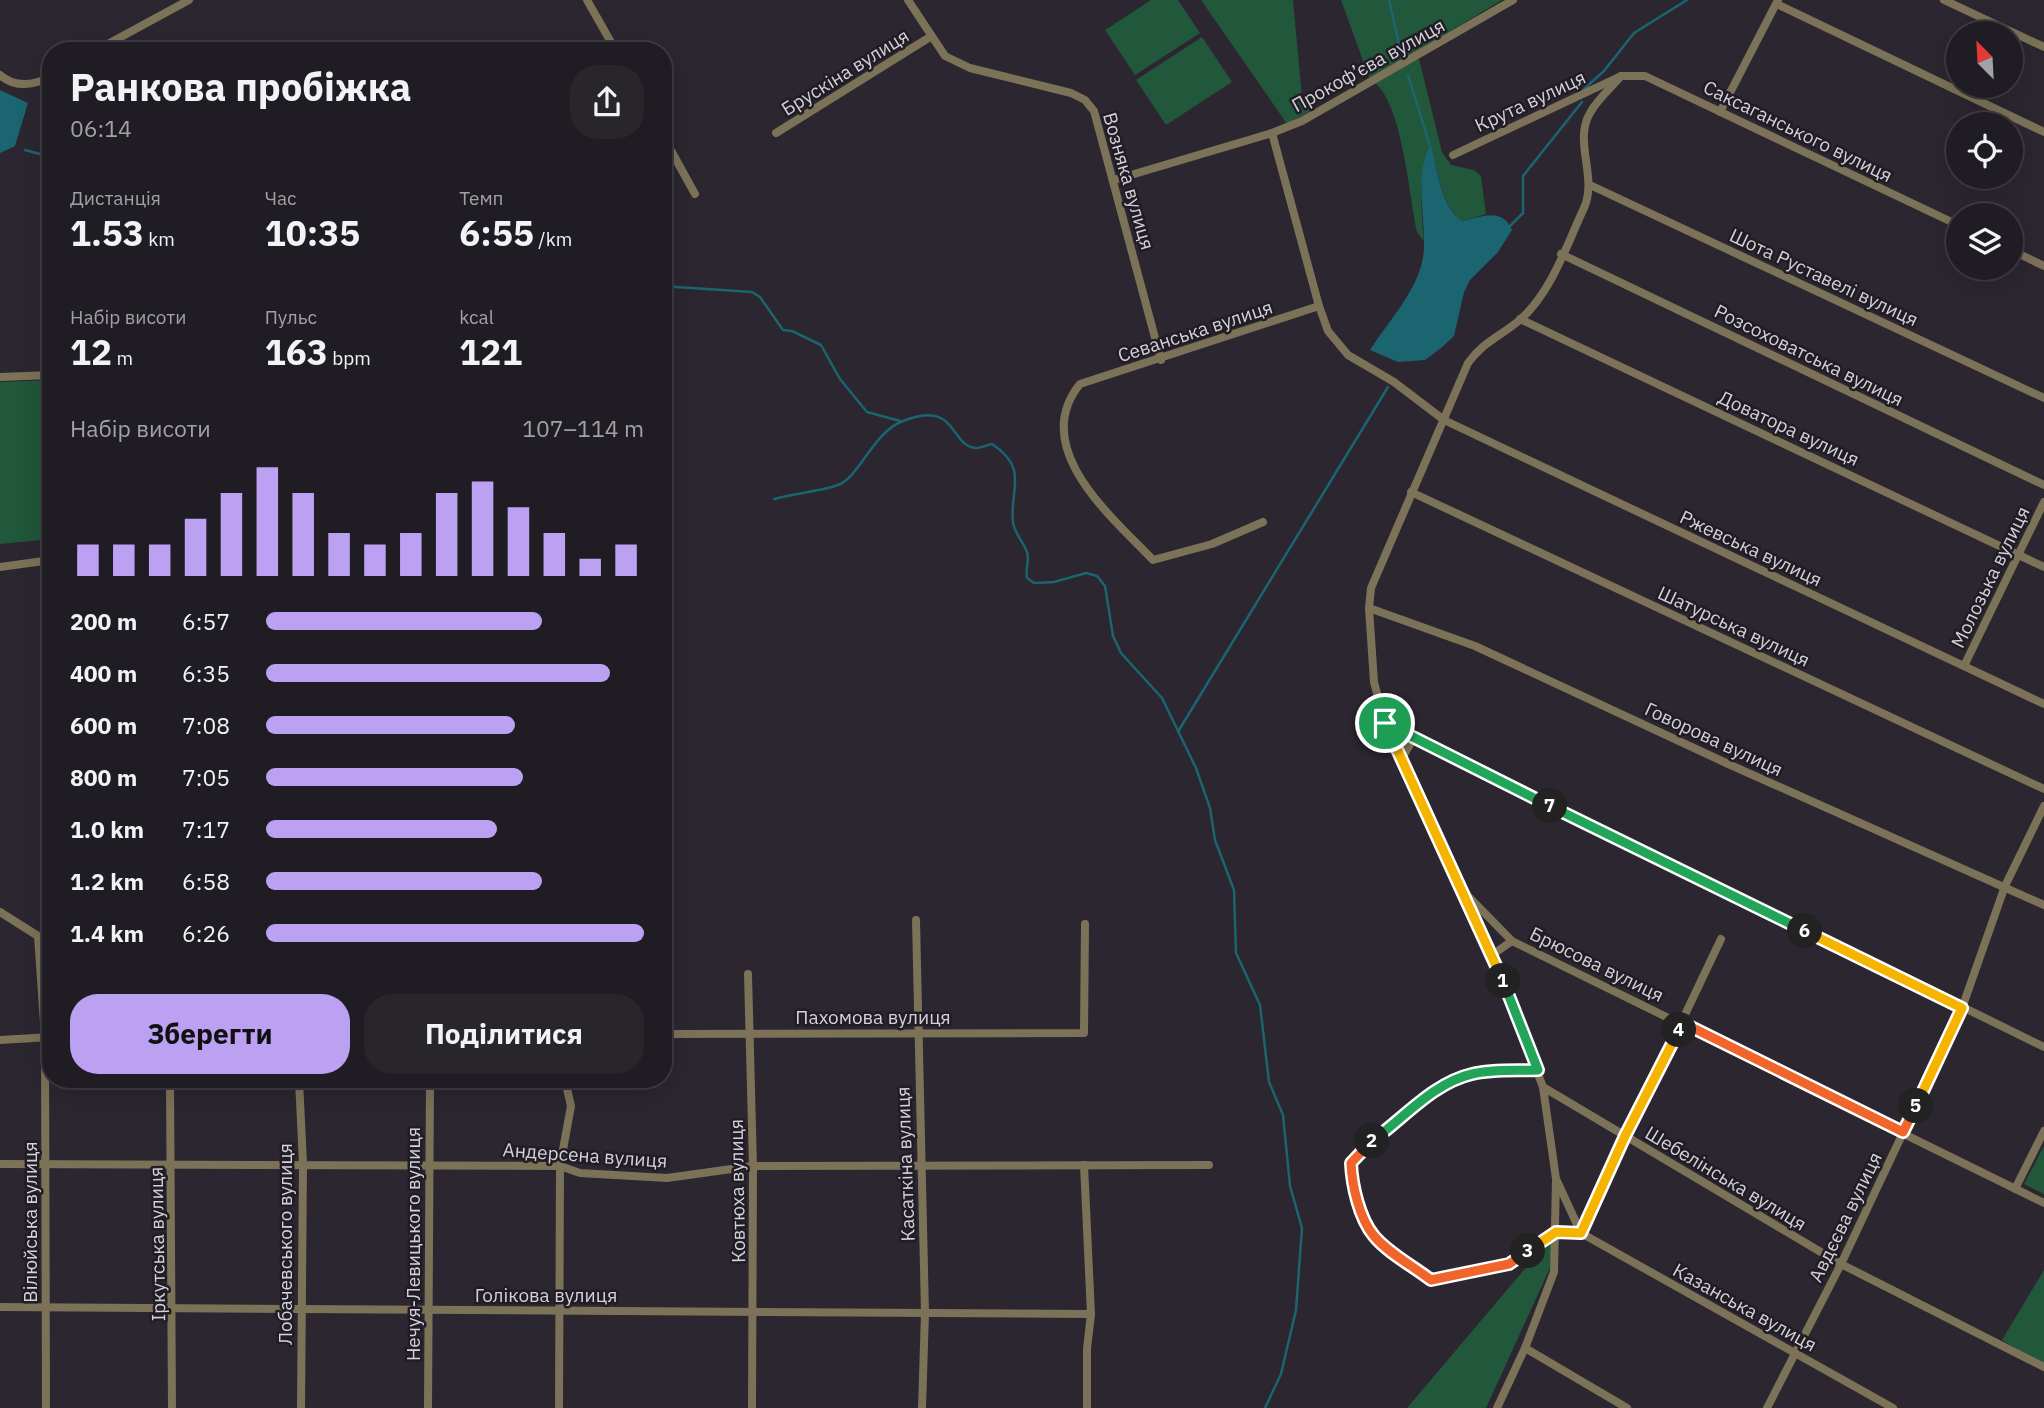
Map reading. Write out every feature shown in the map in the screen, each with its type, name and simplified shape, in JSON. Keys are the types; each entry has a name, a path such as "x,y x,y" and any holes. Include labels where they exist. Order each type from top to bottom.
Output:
{"street":[{"path":"112,42 189,0"},
{"path":"587,0 611,42"},
{"name":"Возняка вулиця","path":"908,0 930,37 946,57 957,63 1085,100 1099,124 1161,360"},
{"name":"Прокоф’єва вулиця","path":"1114,180 1272,133 1320,112 1513,0"},
{"path":"1944,0 2044,47"},
{"path":"1720,112 1778,2 2044,132"},
{"name":"Брускіна вулиця","path":"776,133 930,37"},
{"path":"0,75 7,81 24,84 42,81"},
{"path":"1497,1408 1525,1348 1554,1272 1556,1179 1543,1087 1492,955 1385,723 1374,682 1369,608 1377,569 1468,363 1479,349 1520,319 1541,296 1586,204 1590,185 1584,144 1589,114 1621,76"},
{"name":"Саксаганського вулиця","path":"1621,76 1645,76 1946,219"},
{"name":"Крута вулиця","path":"1453,155 1621,76"},
{"path":"1272,133 1328,331 1348,355 1394,382 1444,420"},
{"path":"672,152 695,194"},
{"name":"Шота Руставелі вулиця","path":"1590,185 2044,398"},
{"name":"Розсоховатська вулиця","path":"1561,254 2044,485"},
{"path":"2023,256 2044,266"},
{"name":"Севанська вулиця","path":"1263,522 1212,544 1153,560 1088,492 1072,463 1064,431 1066,412 1072,394 1080,384 1161,360 1319,306"},
{"name":"Доватора вулиця","path":"1520,319 2044,567"},
{"path":"0,377 42,375"},
{"name":"Ржевська вулиця","path":"1444,420 2044,704"},
{"name":"Шатурська вулиця","path":"1412,492 2044,789"},
{"name":"Молозька вулиця","path":"1964,666 2044,502"},
{"path":"0,566 42,561"},
{"name":"Говорова вулиця","path":"1369,608 1475,646 1726,763 2044,905"},
{"path":"1385,723 2044,1047"},
{"path":"1401,760 1413,739"},
{"name":"Авдєєва вулиця","path":"1767,1408 1793,1352 1841,1264 1962,1008 2005,886 2044,806"},
{"name":"Брюсова вулиця","path":"1461,888 1512,941 2044,1203"},
{"name":"Вілюйська вулиця","path":"0,912 38,936 42,976"},
{"name":"Касаткіна вулиця","path":"916,920 925,1313 922,1408"},
{"name":"Пахомова вулиця","path":"672,1034 1084,1033 1085,924"},
{"path":"1581,1233 1721,939"},
{"name":"Брюсова вулиця","path":"1492,955 1512,941"},
{"name":"Ковтюха вулиця","path":"748,974 753,1166 752,1408"},
{"path":"0,1040 42,1037"},
{"path":"1538,1070 1484,1072 1445,1085 1370,1142 1351,1163 1352,1181 1373,1236 1431,1280 1509,1264 1556,1232"},
{"name":"Шебелінська вулиця","path":"1543,1087 1841,1264 2044,1367"},
{"name":"Вілюйська вулиця","path":"46,1408 48,1088"},
{"name":"Іркутська вулиця","path":"170,1088 174,1308 172,1408"},
{"name":"Лобачевського вулиця","path":"299,1088 303,1163 301,1408"},
{"name":"Нечуя-Левицького вулиця","path":"428,1408 430,1088"},
{"path":"559,1408 559,1166 571,1106 567,1088"},
{"path":"2015,1189 2044,1131"},
{"name":"Андерсена вулиця","path":"0,1164 47,1162 559,1166 580,1173 667,1178 753,1166 1209,1165"},
{"path":"1084,1165 1091,1314 1087,1349 1087,1408"},
{"path":"1556,1179 1581,1233"},
{"name":"Казанська вулиця","path":"1556,1232 1581,1233 1893,1408"},
{"name":"Голікова вулиця","path":"0,1307 1091,1314"},
{"path":"1525,1348 1627,1408"}],"green space":[{"path":"1151,0 1178,0 1200,33 1135,75 1105,30"},
{"path":"1201,0 1293,0 1302,97 1313,110 1287,124"},
{"path":"1341,0 1502,0 1417,51 1442,152 1451,165 1474,170 1481,176 1486,214 1463,221 1456,215 1441,188 1431,146 1422,177 1424,241 1417,232 1397,125 1381,89 1370,80"},
{"path":"1202,37 1232,82 1166,125 1136,80"},
{"path":"42,380 42,540 0,544 0,382"},
{"path":"2044,1146 2044,1194 2024,1184"},
{"path":"1556,1232 1550,1268 1486,1408 1407,1408"},
{"path":"2044,1270 2044,1366 2002,1340"}],"water":[{"path":"0,90 28,103 15,146 0,153"},
{"path":"1431,145 1441,187 1456,215 1463,221 1497,216 1503,218 1512,230 1498,252 1470,280 1464,292 1454,336 1425,360 1398,362 1370,350 1409,294 1420,269 1424,244 1422,170"}],"waterway":[{"path":"1389,0 1402,57"},
{"path":"1584,89 1604,71 1634,33 1687,0"},
{"path":"1408,75 1431,149"},
{"path":"1510,226 1523,213 1523,176 1582,102"},
{"path":"25,150 42,155"},
{"path":"672,286 752,292 760,297 783,330 792,331 821,345 840,379 867,412 900,421"},
{"path":"1179,730 1388,387"},
{"path":"774,499 823,489 846,481 892,427 921,416 934,416 943,419 967,445 976,448 992,444 1011,462 1015,480 1013,522 1027,552 1027,578 1034,583 1054,582 1086,573 1097,576 1105,586 1113,636 1121,653 1162,698 1196,768 1210,808 1215,840 1234,890 1236,953 1260,1005 1269,1082 1283,1115 1290,1186 1302,1228 1296,1310 1281,1374 1265,1408"}],"route":[{"path":"1385,723 1962,1008 1903,1132 1683,1023 1625,1136 1581,1233 1556,1232 1509,1264 1431,1280 1373,1236 1352,1181 1351,1163 1370,1142 1433,1093 1455,1080 1484,1072 1538,1070 1492,955 1385,723"}]}
